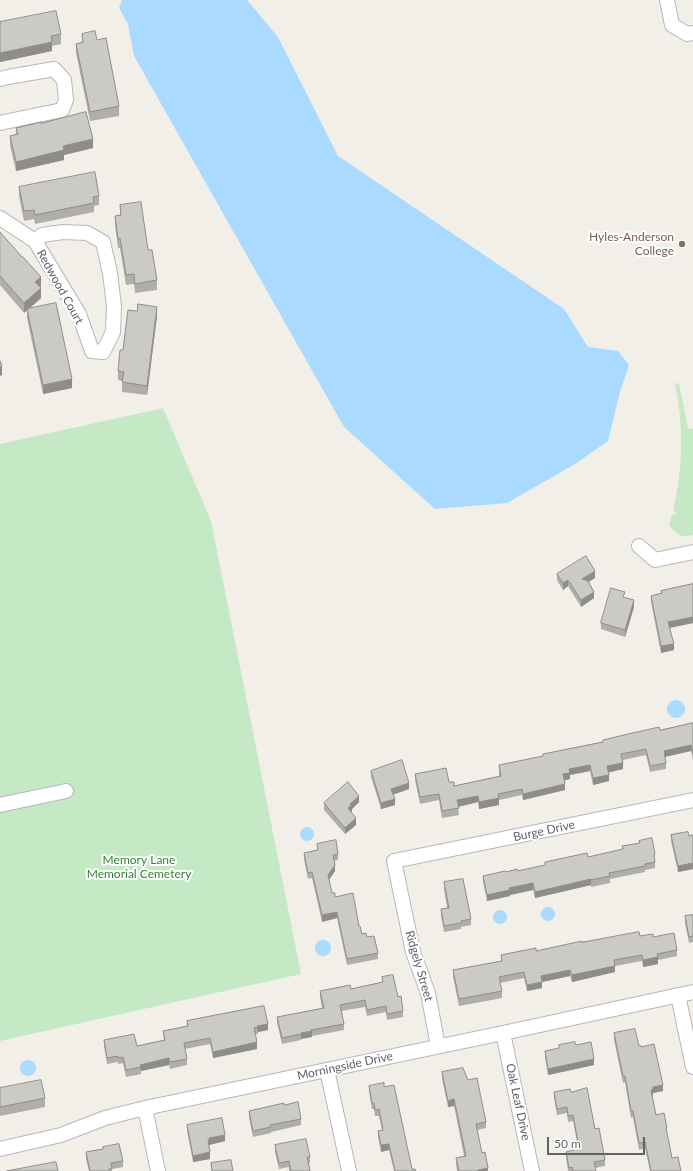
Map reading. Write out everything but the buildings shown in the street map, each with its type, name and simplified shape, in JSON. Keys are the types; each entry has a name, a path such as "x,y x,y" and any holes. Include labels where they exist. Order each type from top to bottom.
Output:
{"street":[{"path":"667,0 672,25 686,34 693,33"},
{"path":"0,79 54,69 64,80 66,100 62,110 0,123"},
{"name":"Redwood Court","path":"0,218 35,241 79,314 92,351 103,352 113,332 114,306 110,273 103,242 87,232 63,232 42,236 35,241"},
{"path":"639,546 655,560 693,552"},
{"path":"0,805 66,791"},
{"name":"Burge Drive","path":"394,861 693,800"},
{"name":"Ridgely Street","path":"394,861 413,952 428,993 438,1046"},
{"name":"Morningside Drive","path":"0,1149 60,1135 105,1118 145,1108 693,992"},
{"path":"678,995 693,1067"},
{"name":"Oak Leaf Drive","path":"503,1033 532,1171"},
{"path":"327,1070 349,1171"},
{"path":"145,1108 158,1171"}],"green space":[{"path":"679,383 688,428 693,429 693,535 686,536 680,535 669,525 672,515 676,515 673,511 679,479 681,432 675,384"},
{"name":"Memory Lane Memorial Cemetery","path":"163,408 211,521 301,974 0,1041 0,444"}],"water":[{"path":"122,0 247,0 278,37 338,156 564,309 588,347 618,351 629,365 620,392 608,441 575,464 507,503 435,509 344,427 134,56 128,24 119,8"},
{"path":"676,700 682,703 685,709 682,715 676,718 670,715 667,709 670,703"},
{"path":"304,827 310,827 314,831 314,837 310,841 304,841 300,837 300,831"},
{"path":"545,907 551,907 555,911 555,917 551,921 545,921 541,917 541,911"},
{"path":"497,910 503,910 507,914 507,920 503,924 497,924 493,920 493,914"},
{"path":"323,940 329,942 331,948 329,954 323,956 317,954 315,948 317,942"},
{"path":"28,1060 34,1062 36,1068 34,1074 28,1076 22,1074 20,1068 22,1062"}],"place":[{"name":"Hyles-Anderson College","path":"682,244"}]}
